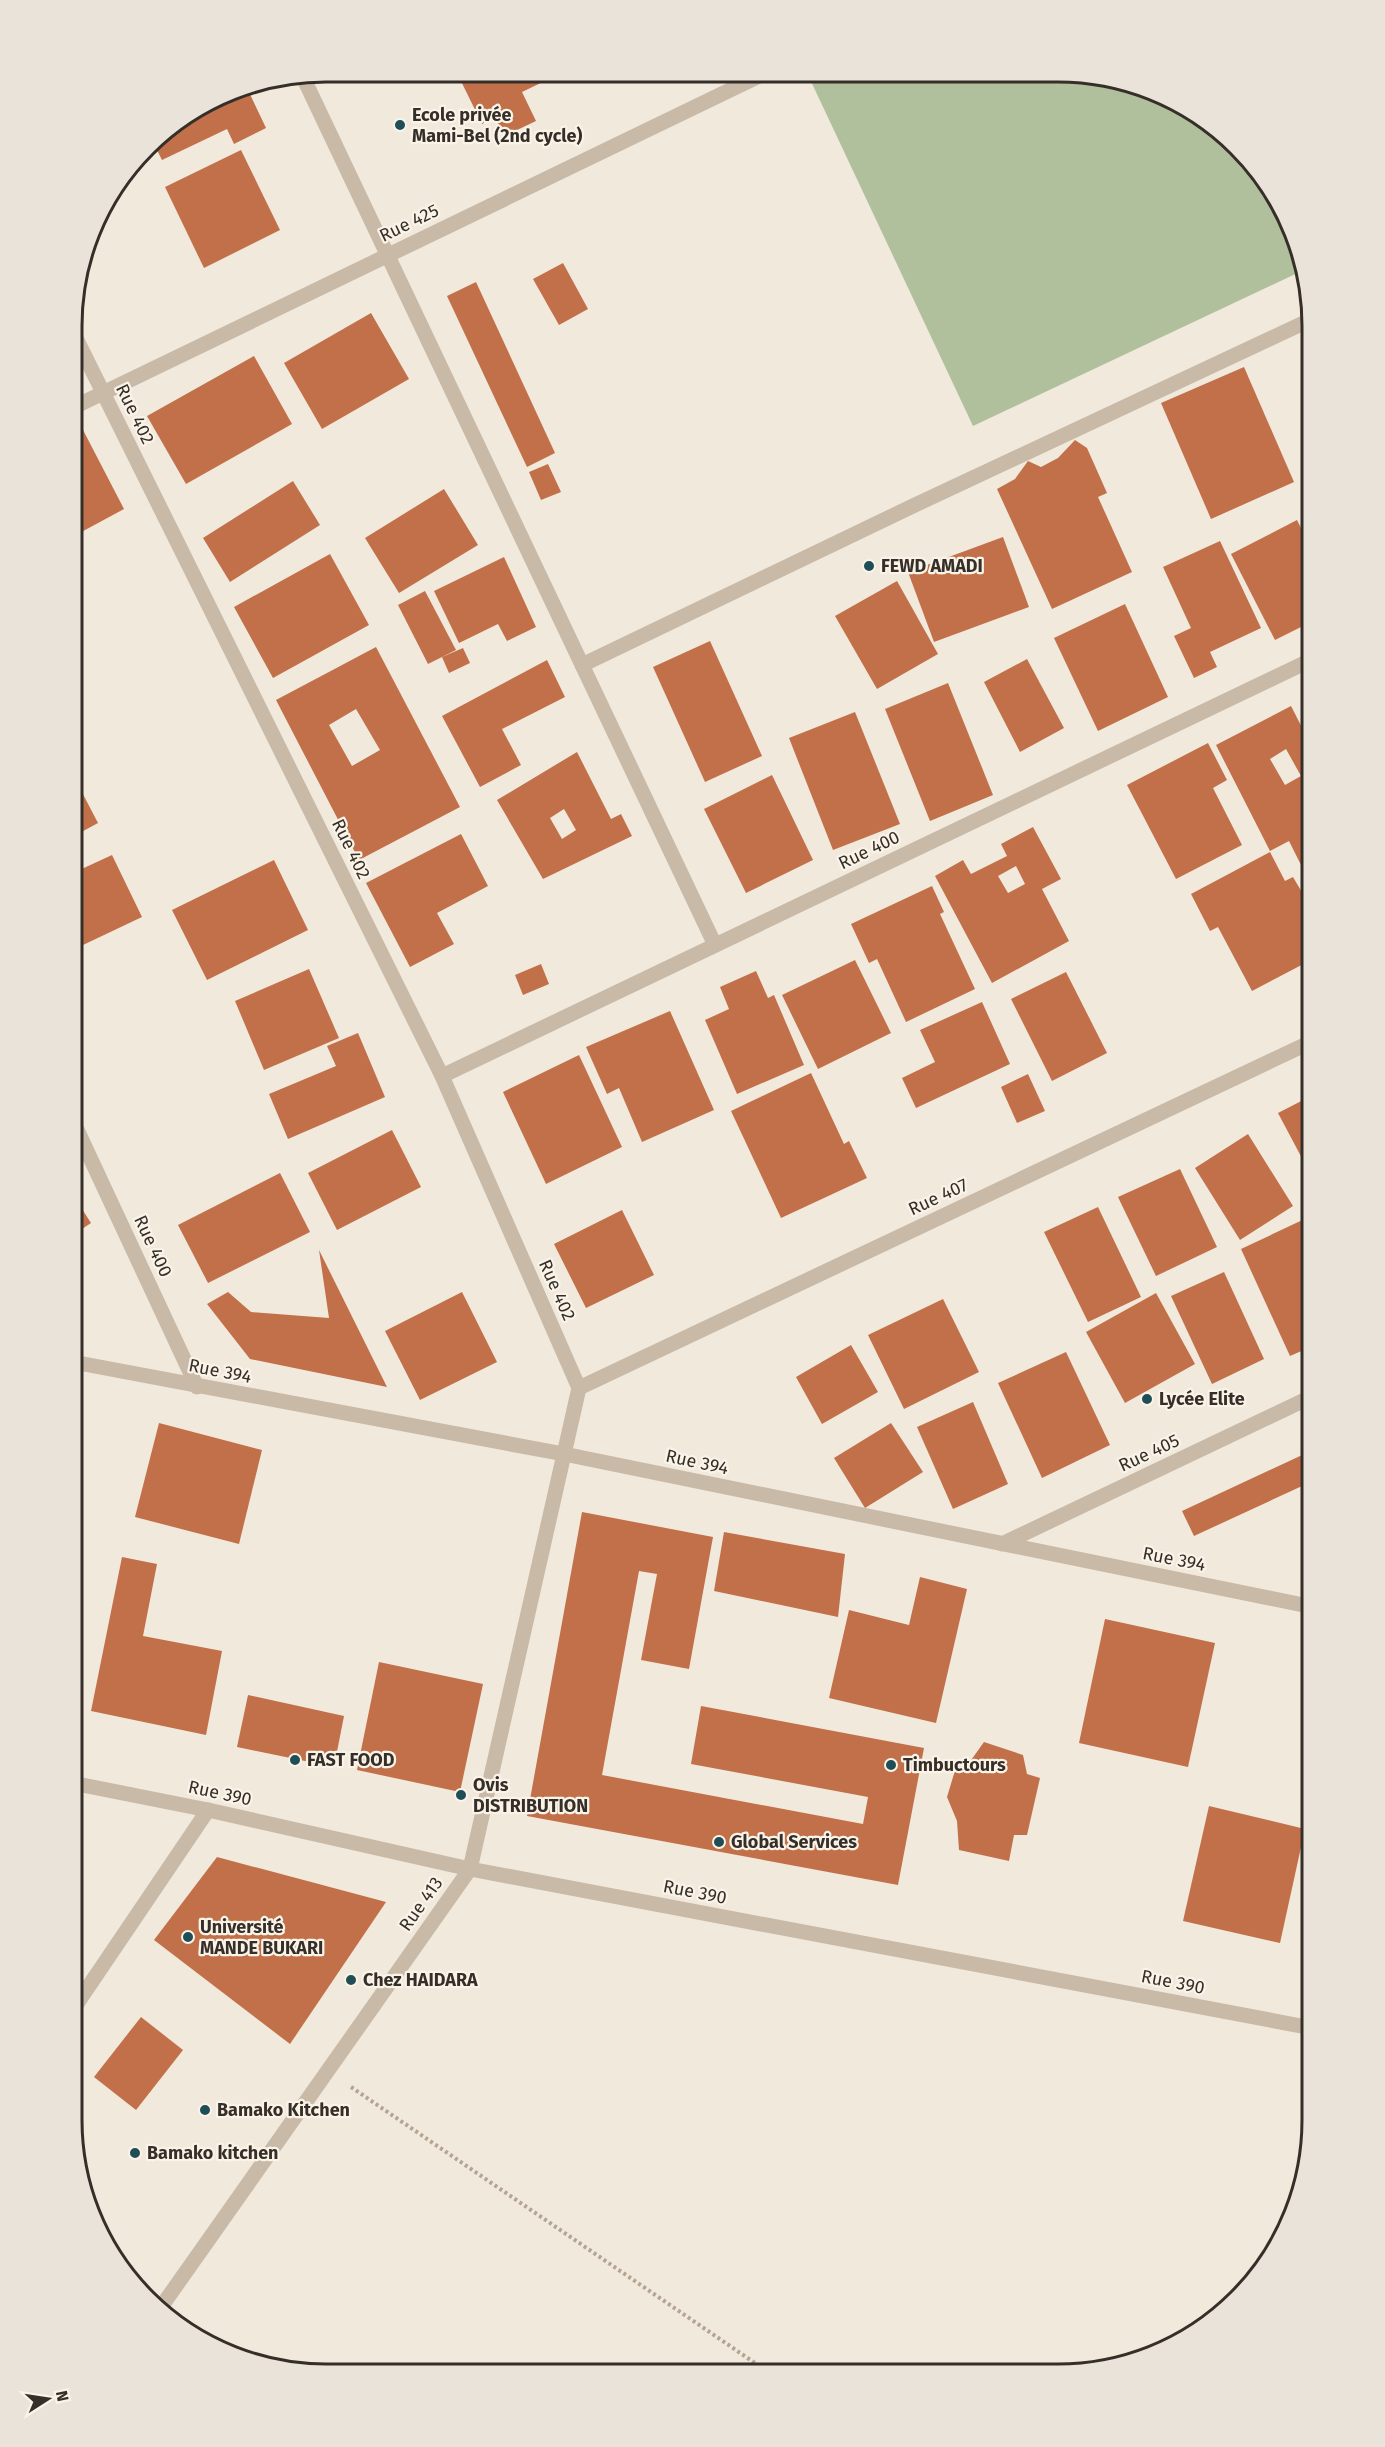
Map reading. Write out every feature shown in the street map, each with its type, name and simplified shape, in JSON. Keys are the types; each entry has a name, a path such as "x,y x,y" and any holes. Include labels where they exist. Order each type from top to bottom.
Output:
{"street":[{"name":"Rue 425","path":"82,403 746,82"},
{"path":"306,84 715,945"},
{"path":"582,665 1303,323"},
{"name":"Rue 402","path":"82,350 442,1076 579,1388"},
{"name":"Rue 400","path":"442,1076 715,945 1303,670"},
{"name":"Rue 407","path":"579,1388 1303,1046"},
{"name":"Rue 400","path":"82,1140 197,1387"},
{"name":"Rue 394","path":"82,1364 564,1454 1303,1605"},
{"name":"Rue 413","path":"164,2302 470,1869 579,1388"},
{"name":"Rue 405","path":"1002,1544 1303,1401"},
{"name":"Rue 390","path":"82,1786 208,1810 470,1869 1303,2026"},
{"path":"82,1997 208,1810"}],"path":[{"path":"328,2072 756,2364"}],"green space":[{"path":"811,82 1058,82 1106,87 1137,95 1181,115 1231,154 1261,191 1284,233 1297,273 973,426"}],"building":[{"path":"461,82 543,82 522,92 536,121 504,136 495,117 482,124"},
{"path":"250,94 266,128 234,144 227,129 162,160 157,151 178,133 204,115"},
{"path":"241,150 280,230 204,268 165,187"},
{"path":"563,263 588,309 559,325 533,279"},
{"path":"476,282 555,453 527,467 447,296"},
{"path":"371,313 409,379 322,429 284,363"},
{"path":"254,356 292,424 186,484 147,416"},
{"path":"1244,367 1294,482 1211,519 1161,403"},
{"path":"82,428 124,509 82,532"},
{"path":"1075,440 1087,448 1107,493 1098,497 1132,572 1052,609 997,489 1015,479 1028,461 1041,467 1058,458"},
{"path":"548,464 561,492 541,500 529,472"},
{"path":"293,481 320,525 230,582 203,538"},
{"path":"444,489 478,545 399,593 365,538"},
{"path":"1297,520 1303,532 1303,626 1275,640 1231,554"},
{"path":"1003,537 1029,607 934,642 908,572"},
{"path":"1220,541 1261,628 1210,652 1217,667 1194,678 1174,636 1191,628 1163,567"},
{"path":"330,554 369,625 273,678 234,607"},
{"path":"504,557 536,627 507,641 498,624 459,643 434,591"},
{"path":"897,581 938,654 877,689 835,616"},
{"path":"425,591 456,650 428,664 398,605"},
{"path":"1125,604 1168,697 1098,731 1054,638"},
{"path":"710,641 762,756 705,782 653,667"},
{"path":"376,647 460,807 359,860 276,700","holes":["356,709 380,750 352,766 329,725"]},
{"path":"463,648 470,663 449,673 442,657"},
{"path":"1027,659 1064,728 1020,752 984,682"},
{"path":"547,660 565,697 502,729 521,765 480,787 442,716"},
{"path":"948,683 993,795 930,821 885,709"},
{"path":"1291,706 1303,729 1303,869 1289,841 1270,851 1216,745","holes":["1286,749 1301,776 1285,785 1270,759"]},
{"path":"855,712 900,824 833,850 789,738"},
{"path":"1208,743 1227,780 1213,788 1242,845 1176,879 1127,785"},
{"path":"577,752 611,819 621,814 632,836 543,879 497,800","holes":["564,809 576,830 562,839 550,818"]},
{"path":"772,775 813,860 746,893 704,809"},
{"path":"82,792 98,823 82,832"},
{"path":"1033,827 1061,879 1042,889 1069,941 992,983 935,876 963,860 971,874 1007,856 1001,844","holes":["1016,866 1025,884 1008,893 998,876"]},
{"path":"461,834 488,886 437,913 454,944 410,967 366,883"},
{"path":"1270,852 1285,881 1293,877 1303,894 1303,964 1252,991 1218,927 1210,931 1191,894"},
{"path":"112,855 142,917 83,945 82,869"},
{"path":"274,860 308,930 207,980 172,910"},
{"path":"932,886 944,912 940,914 975,989 906,1022 877,959 869,963 851,924"},
{"path":"855,960 891,1033 818,1069 782,995"},
{"path":"541,964 549,984 523,995 515,975"},
{"path":"309,969 339,1038 264,1070 235,1001"},
{"path":"756,971 768,998 774,995 804,1065 737,1094 705,1020 729,1009 720,987"},
{"path":"1066,972 1107,1053 1052,1081 1011,999"},
{"path":"982,1002 1010,1064 916,1108 902,1078 935,1062 920,1030"},
{"path":"670,1011 714,1110 642,1142 619,1088 607,1094 586,1047"},
{"path":"358,1033 385,1097 288,1139 269,1094 336,1066 327,1046"},
{"path":"579,1055 622,1147 546,1184 503,1092"},
{"path":"811,1073 844,1144 849,1141 867,1178 781,1218 731,1111"},
{"path":"1028,1074 1045,1111 1017,1123 1001,1087"},
{"path":"1303,1100 1303,1160 1278,1113"},
{"path":"392,1130 421,1187 337,1230 308,1173"},
{"path":"1248,1134 1293,1206 1240,1240 1195,1168"},
{"path":"1180,1169 1217,1247 1156,1276 1118,1197"},
{"path":"280,1173 310,1232 208,1283 178,1225"},
{"path":"1098,1207 1141,1297 1088,1322 1044,1232"},
{"path":"82,1209 91,1223 82,1229"},
{"path":"622,1210 654,1275 586,1308 554,1244"},
{"path":"1303,1220 1303,1350 1290,1356 1241,1249"},
{"path":"319,1250 387,1387 250,1359 207,1304 228,1292 251,1312 329,1318"},
{"path":"1224,1272 1264,1359 1212,1384 1171,1296"},
{"path":"462,1292 497,1362 420,1400 385,1331"},
{"path":"1156,1293 1195,1364 1125,1403 1086,1332"},
{"path":"943,1299 979,1372 904,1409 868,1335"},
{"path":"851,1345 878,1392 822,1424 796,1377"},
{"path":"1066,1352 1110,1445 1042,1478 998,1383"},
{"path":"973,1402 1008,1484 953,1509 917,1427"},
{"path":"159,1423 262,1450 239,1544 135,1517"},
{"path":"891,1423 923,1472 865,1508 834,1458"},
{"path":"1303,1455 1303,1486 1194,1536 1182,1511"},
{"path":"582,1512 713,1537 689,1669 641,1660 657,1574 639,1571 602,1775 863,1824 868,1797 691,1764 701,1706 924,1748 898,1885 527,1816"},
{"path":"724,1532 845,1554 838,1617 714,1591"},
{"path":"122,1557 157,1564 143,1636 222,1651 206,1735 91,1711"},
{"path":"920,1577 967,1589 936,1723 829,1698 849,1610 909,1625"},
{"path":"1105,1619 1215,1643 1188,1767 1079,1743"},
{"path":"379,1662 483,1684 460,1792 357,1770"},
{"path":"248,1695 344,1716 334,1767 237,1747"},
{"path":"984,1742 1023,1755 1027,1774 1040,1778 1027,1835 1014,1835 1009,1861 959,1850 957,1821 947,1797 957,1764 969,1763"},
{"path":"1209,1806 1303,1829 1303,1838 1280,1943 1183,1921"},
{"path":"217,1857 386,1902 290,2044 154,1940"},
{"path":"141,2017 183,2050 136,2110 94,2077"}],"place":[{"name":"Ecole privée Mami-Bel (2nd cycle)","path":"400,125"},
{"name":"FEWD AMADI","path":"869,566"},
{"name":"Lycée Elite","path":"1147,1399"},
{"name":"FAST FOOD","path":"295,1760"},
{"name":"Timbuctours","path":"891,1765"},
{"name":"Ovis DISTRIBUTION","path":"461,1795"},
{"name":"Global Services","path":"719,1842"},
{"name":"Université MANDE BUKARI","path":"188,1937"},
{"name":"Chez HAIDARA","path":"351,1980"},
{"name":"Bamako Kitchen","path":"205,2110"},
{"name":"Bamako kitchen","path":"135,2153"}]}
